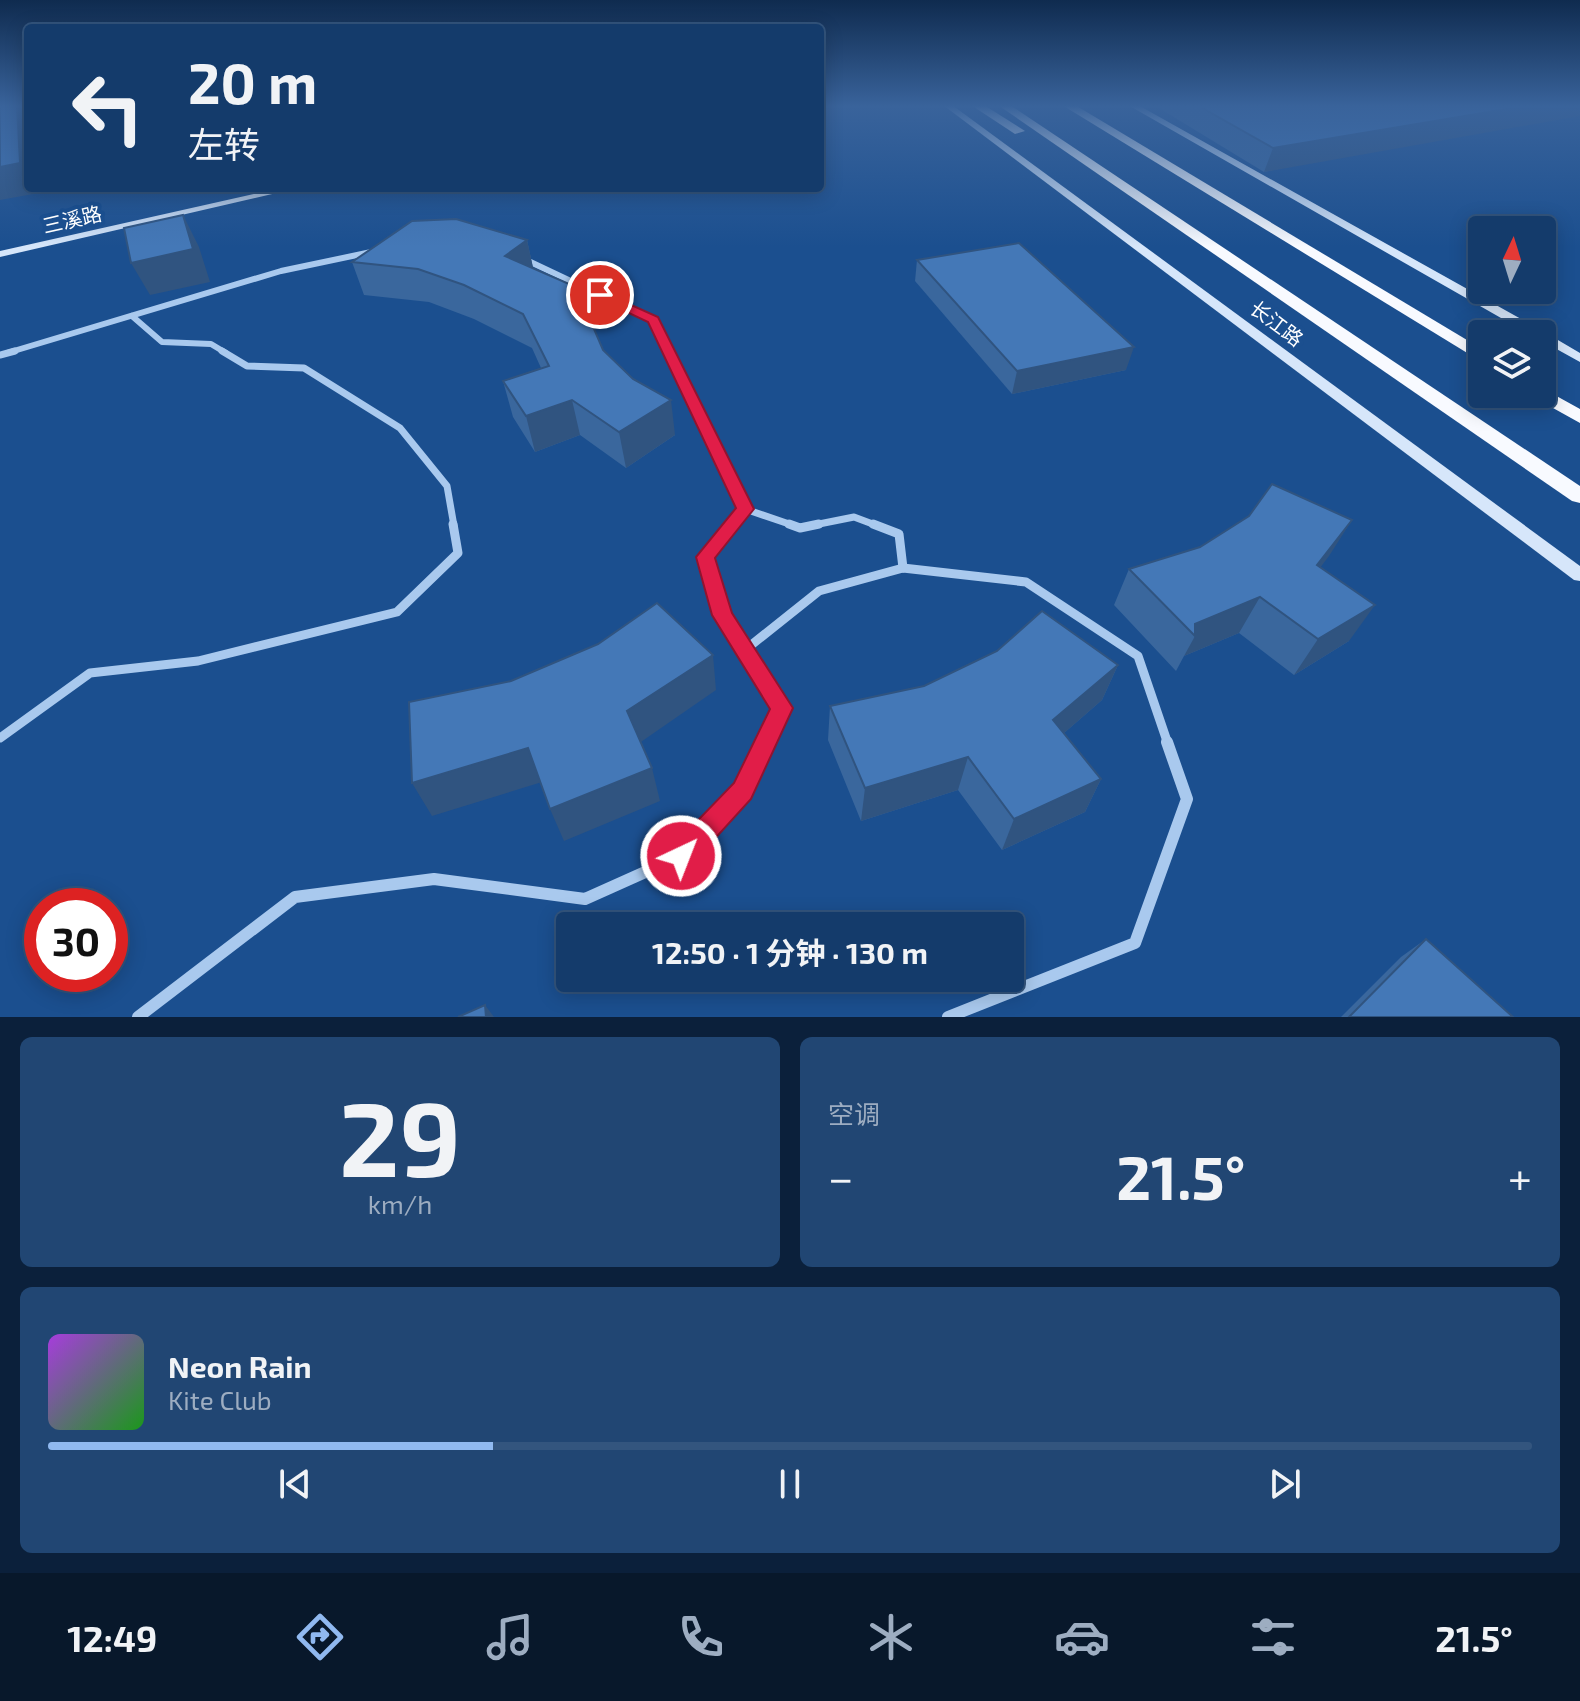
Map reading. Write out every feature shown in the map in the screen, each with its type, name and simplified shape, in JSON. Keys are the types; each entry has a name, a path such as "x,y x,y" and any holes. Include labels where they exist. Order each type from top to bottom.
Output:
{"highway":[{"path":"1145,152 1468,348"},
{"name":"长江路","path":"1074,153 1580,496"},
{"path":"1556,402 1580,417"}],"main road":[{"name":"长江路","path":"1011,152 1580,575"},
{"path":"1216,152 1513,320"},
{"name":"三溪路","path":"0,242 231,192"},
{"name":"三溪路","path":"0,254 275,192"},
{"path":"1556,344 1580,358"}],"street":[{"path":"0,355 69,338 313,260 386,249"},
{"path":"506,251 653,320 745,509 800,528 854,517 899,534 903,568"},
{"path":"0,738 90,673 198,661 397,612 458,553 447,486 400,428 304,368 247,366 211,344 162,342 132,316"},
{"path":"138,1017 295,897 434,879 585,899 681,856 742,791 781,708 722,615 705,557 745,509"},
{"path":"745,650 819,591 903,568 1026,582 1138,656 1187,799 1135,943 948,1017"}],"building":[{"path":"0,152 19,152 20,163 0,167"},
{"path":"183,215 193,249 131,263 124,228"},
{"path":"456,219 527,240 505,256 576,287 603,350 633,379 671,400 619,432 572,400 526,416 503,381 549,366 523,314 464,285 418,269 352,262 412,221"},
{"path":"1019,243 1134,347 1017,371 917,260"},
{"path":"1272,484 1352,520 1317,565 1375,605 1318,639 1260,597 1195,624 1195,636 1129,569 1200,547 1249,516"},
{"path":"657,603 713,655 627,711 652,768 550,809 528,748 412,783 409,702 511,681 598,644"},
{"path":"1042,611 1118,665 1053,720 1101,779 1014,819 968,757 865,788 830,706 924,686 997,651"},
{"path":"1426,939 1513,1017 1349,1017"},
{"path":"485,1005 486,1017 458,1017"}],"route":[{"path":"600,295 653,320 745,509 705,557 722,615 781,708 742,791 681,856"}]}
